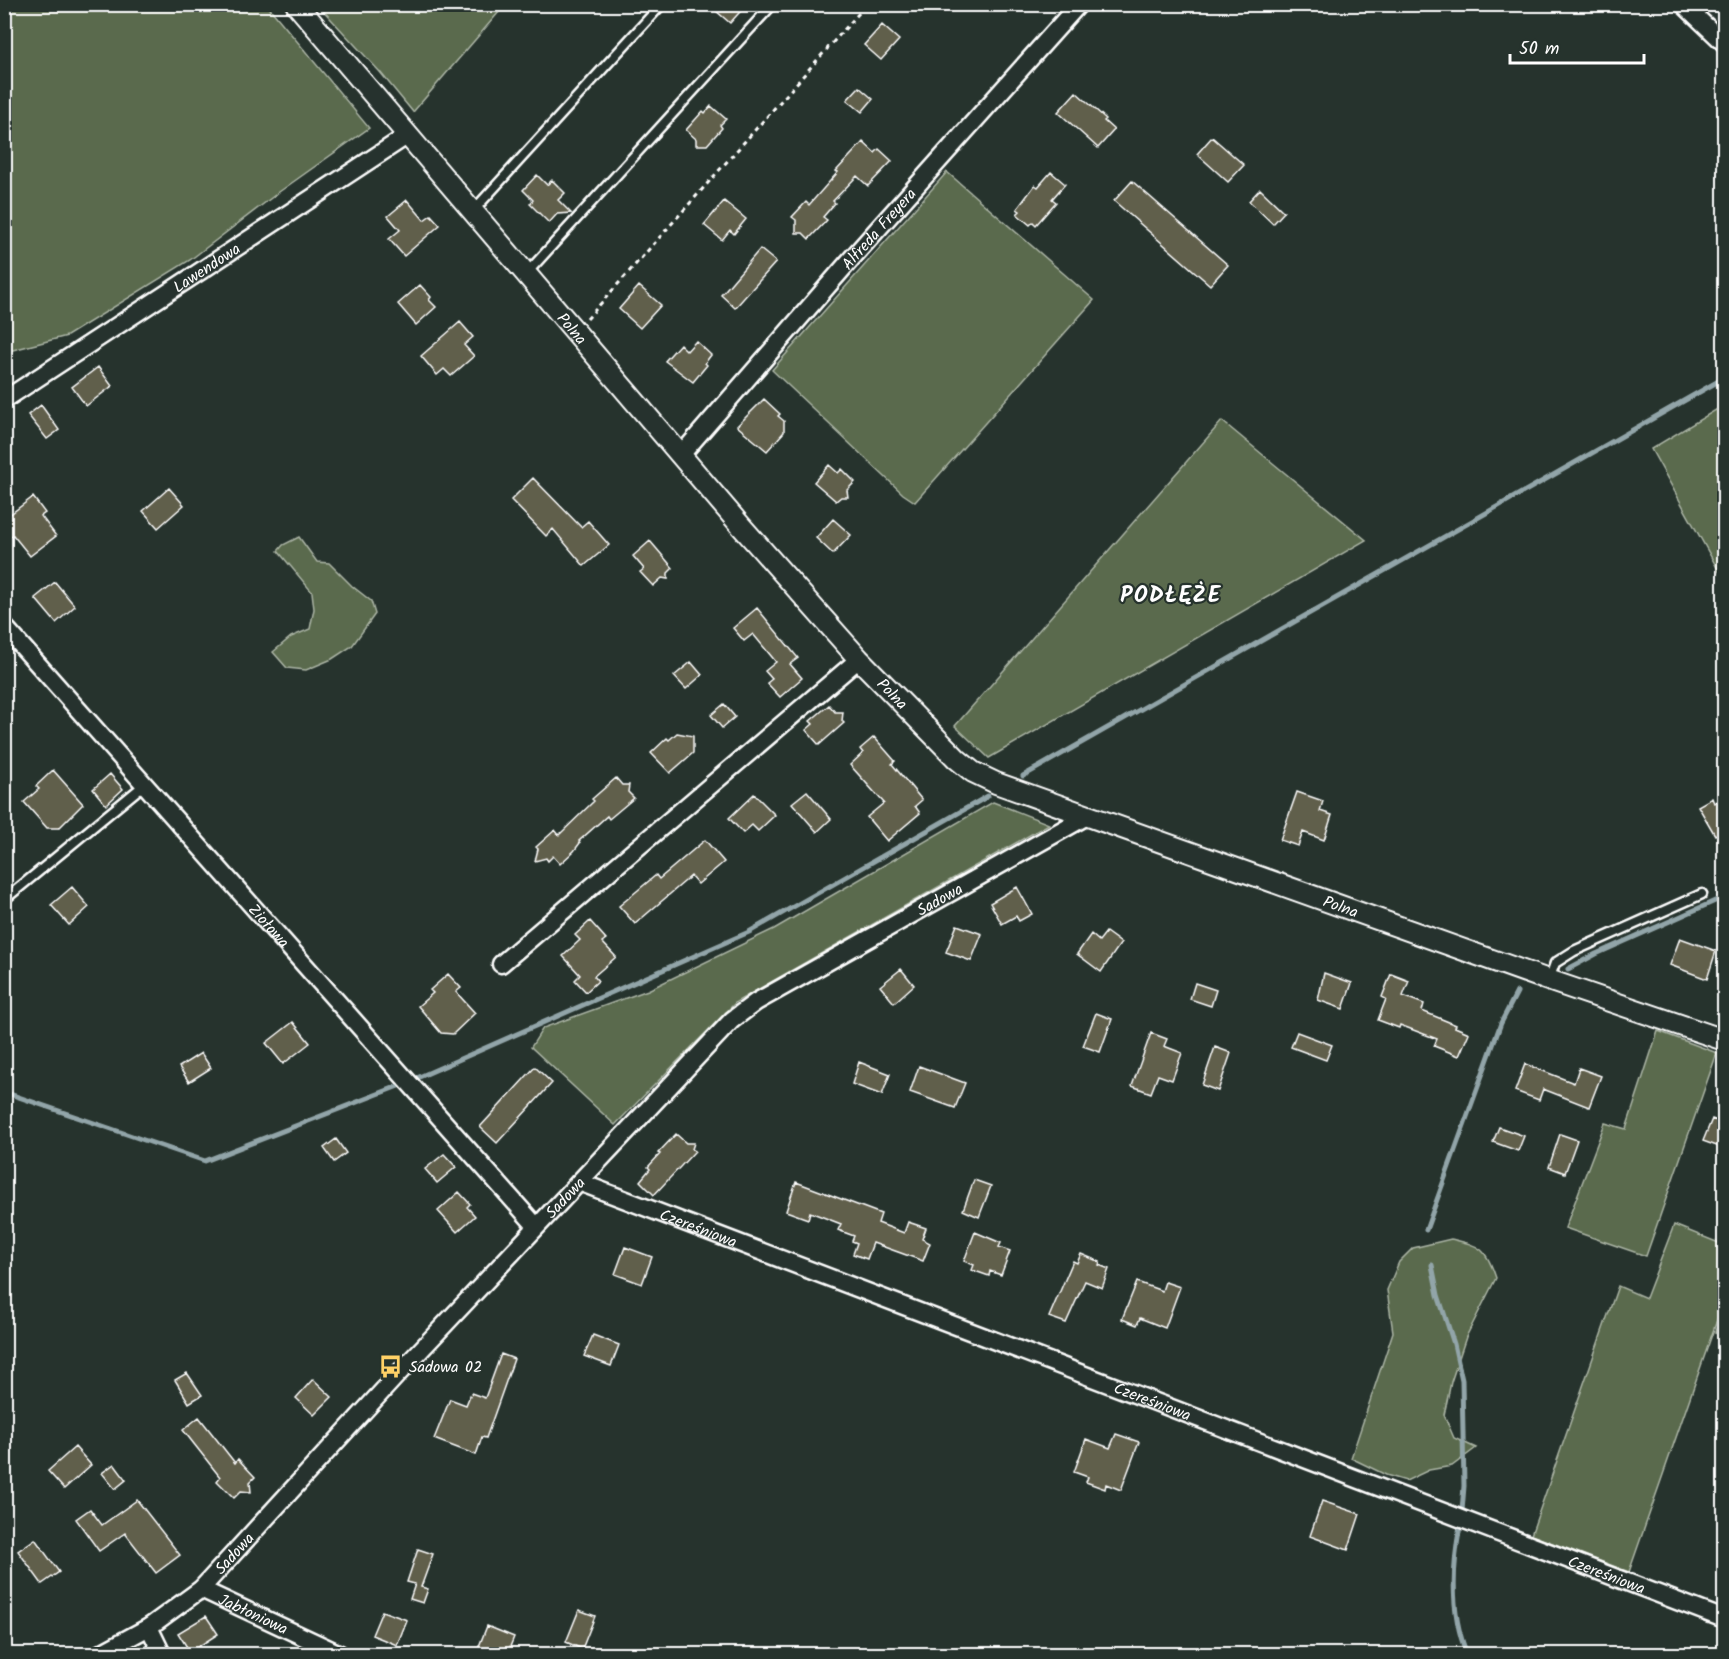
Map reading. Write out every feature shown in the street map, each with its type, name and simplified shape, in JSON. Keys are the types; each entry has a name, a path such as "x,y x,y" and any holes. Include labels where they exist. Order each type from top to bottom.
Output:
{"street":[{"name":"Polna","path":"296,4 681,456 859,659 957,759 973,772 996,783 1087,816 1548,980 1725,1040"},
{"name":"Alfreda Freyera","path":"681,456 852,258 1079,4"},
{"path":"1683,4 1725,43"},
{"name":"Lawendowa","path":"4,400 408,135"},
{"name":"Ziołowa","path":"4,626 536,1226"},
{"path":"501,964 859,659"},
{"name":"Sadowa","path":"99,1654 149,1627 201,1589 399,1372 732,1020 756,1002 1087,816"},
{"name":"Czereśniowa","path":"579,1182 1725,1619"},
{"name":"Jabłoniowa","path":"201,1589 340,1654"},
{"path":"149,1627 162,1654"}],"lane":[{"path":"472,211 662,4"},
{"path":"526,274 773,4"},
{"path":"4,900 145,784"},
{"path":"1548,980 1555,963 1574,951 1702,894"}],"path":[{"path":"576,332 867,4"}],"green space":[{"path":"5,4 267,5 369,128 279,192 190,260 67,336 5,352"},
{"path":"318,5 505,5 413,112 380,72"},
{"path":"947,172 1094,300 915,502 903,494 772,370"},
{"path":"1724,405 1724,580 1651,449"},
{"path":"1222,421 1366,540 989,758 955,726"},
{"path":"299,537 317,562 329,563 371,601 375,614 352,646 332,659 306,670 287,668 273,652 291,637 310,629 314,609 312,592 278,551 283,545"},
{"path":"993,802 1049,824 736,1002 615,1125 531,1047 543,1028 648,990 774,929"},
{"path":"1658,1031 1717,1053 1646,1256 1565,1228 1605,1123 1626,1129"},
{"path":"1674,1225 1724,1245 1724,1300 1629,1572 1531,1535 1618,1286 1646,1298"},
{"path":"1451,1239 1481,1250 1489,1260 1496,1278 1466,1337 1451,1382 1444,1415 1454,1438 1476,1448 1452,1466 1429,1470 1406,1481 1386,1475 1351,1458 1393,1332 1387,1290 1399,1262 1413,1248"},
{"path":"1724,1307 1724,1336 1715,1332"}],"building":[{"path":"708,4 747,4 730,23"},
{"path":"882,25 899,40 881,60 864,45"},
{"path":"859,87 873,99 862,112 847,100"},
{"path":"1076,92 1106,119 1104,121 1114,130 1098,148 1058,112"},
{"path":"711,106 726,119 720,125 722,128 707,145 696,145 696,139 686,130 703,111 705,113"},
{"path":"1212,137 1244,165 1228,182 1197,154"},
{"path":"863,142 875,153 879,149 892,161 868,186 857,176 833,201 835,203 823,217 827,220 809,239 803,233 796,233 796,220 792,217 806,202 809,205"},
{"path":"1051,172 1065,184 1052,199 1056,202 1036,225 1033,222 1030,225 1017,214 1020,211 1017,209 1035,185 1038,187"},
{"path":"537,175 547,185 552,180 565,193 558,200 571,213 557,214 549,223 530,204 533,200 523,190"},
{"path":"1132,181 1228,265 1210,285 1114,201"},
{"path":"1260,189 1284,212 1273,224 1249,201"},
{"path":"407,200 424,220 431,215 440,225 404,256 389,239 400,230 388,216"},
{"path":"724,201 746,219 734,234 730,230 722,240 704,225"},
{"path":"760,249 776,262 735,308 721,295"},
{"path":"420,285 431,297 429,300 436,307 416,325 398,304"},
{"path":"639,286 661,305 640,328 619,309"},
{"path":"460,322 473,337 464,345 474,356 451,376 444,369 437,375 421,356"},
{"path":"696,341 711,355 705,363 707,365 693,382 665,361 680,344 687,351"},
{"path":"98,367 112,386 86,406 72,387"},
{"path":"764,399 784,421 784,432 767,451 737,426"},
{"path":"41,405 59,430 47,439 28,415"},
{"path":"829,465 838,473 842,469 855,482 847,490 848,497 841,497 836,501 814,482"},
{"path":"533,478 581,527 588,521 609,545 584,566 553,529 546,536 511,500"},
{"path":"169,488 184,505 158,528 143,511"},
{"path":"33,497 45,513 41,516 56,536 30,556 13,535 4,541 4,519"},
{"path":"833,519 851,535 833,554 816,538"},
{"path":"650,541 673,568 668,573 668,579 662,578 653,586 640,572 644,569 633,556"},
{"path":"55,582 75,606 56,623 35,598"},
{"path":"757,608 798,658 790,664 802,678 780,697 767,683 772,679 765,671 776,662 753,634 744,641 733,628"},
{"path":"691,662 702,675 686,689 674,676"},
{"path":"724,704 735,717 722,728 711,715"},
{"path":"829,705 835,712 843,712 842,721 844,723 819,745 806,730 813,724 810,721"},
{"path":"677,733 693,736 693,753 670,773 651,753 667,738 669,740"},
{"path":"874,737 895,761 892,764 922,800 915,806 920,813 887,841 867,817 884,803 850,765 863,753 860,749"},
{"path":"53,770 83,804 59,828 47,828 24,802 39,789 36,786"},
{"path":"110,774 123,789 106,805 93,789"},
{"path":"616,778 622,785 629,785 628,792 634,798 609,819 607,816 579,841 574,851 560,864 553,856 548,861 546,858 535,861 538,849 536,847 555,830 559,835 594,801 592,799"},
{"path":"807,791 831,819 817,832 792,803"},
{"path":"1297,792 1323,801 1320,811 1332,815 1324,840 1303,832 1298,846 1280,840"},
{"path":"754,794 775,815 758,831 752,825 743,833 729,818"},
{"path":"1725,797 1725,830 1715,835 1698,806 1712,798 1714,803"},
{"path":"705,840 724,862 698,884 691,876 635,924 619,906 656,875 659,879"},
{"path":"72,887 89,907 69,925 51,905"},
{"path":"1017,887 1032,914 1019,921 1016,916 1002,924 990,903"},
{"path":"590,921 606,939 602,942 616,957 594,976 598,981 586,992 575,980 580,975 563,956 580,940 575,935"},
{"path":"957,925 982,934 971,961 946,952"},
{"path":"1106,932 1121,943 1101,972 1077,954 1091,934 1099,941"},
{"path":"1680,938 1716,951 1707,979 1670,965"},
{"path":"901,969 914,985 894,1003 880,986"},
{"path":"1324,973 1352,983 1343,1009 1318,1000"},
{"path":"448,974 461,988 456,992 475,1013 453,1034 441,1033 418,1006 433,993 430,990"},
{"path":"1391,974 1409,981 1403,996 1424,1004 1422,1011 1469,1033 1459,1056 1434,1046 1437,1039 1400,1025 1399,1028 1378,1020 1386,999 1382,997"},
{"path":"1195,983 1216,990 1211,1006 1190,999"},
{"path":"1096,1013 1112,1019 1100,1052 1083,1046"},
{"path":"293,1022 310,1043 283,1064 266,1043"},
{"path":"1297,1032 1332,1045 1326,1060 1291,1047"},
{"path":"1151,1033 1167,1039 1164,1046 1182,1053 1172,1080 1158,1075 1151,1093 1132,1086"},
{"path":"1215,1047 1231,1053 1218,1091 1202,1085"},
{"path":"201,1053 211,1068 189,1082 179,1067"},
{"path":"859,1062 890,1074 882,1095 852,1084"},
{"path":"1525,1064 1574,1083 1579,1068 1601,1076 1589,1107 1543,1089 1539,1100 1515,1091"},
{"path":"919,1066 965,1083 955,1108 910,1092"},
{"path":"535,1067 552,1083 497,1143 480,1127"},
{"path":"1712,1119 1725,1124 1725,1149 1703,1141"},
{"path":"1499,1127 1524,1136 1518,1151 1493,1142"},
{"path":"676,1134 686,1143 694,1143 692,1149 695,1151 654,1195 640,1181 650,1169 648,1167 660,1154 658,1153"},
{"path":"1560,1134 1577,1140 1565,1173 1549,1167"},
{"path":"336,1139 346,1153 334,1162 324,1148"},
{"path":"444,1154 456,1167 437,1183 425,1169"},
{"path":"974,1180 991,1186 979,1217 963,1210"},
{"path":"796,1182 881,1214 878,1223 904,1233 908,1222 926,1228 922,1239 930,1243 923,1261 873,1243 867,1259 853,1254 857,1243 852,1241 854,1236 838,1230 841,1224 810,1212 808,1219 786,1211"},
{"path":"459,1192 470,1204 467,1207 475,1216 457,1232 438,1211"},
{"path":"975,1232 1001,1243 999,1247 1010,1251 1001,1275 990,1271 989,1276 972,1270 974,1265 964,1261"},
{"path":"625,1247 652,1257 642,1284 615,1274"},
{"path":"1081,1254 1100,1262 1099,1265 1109,1269 1102,1288 1085,1281 1066,1323 1049,1317 1073,1261 1077,1263"},
{"path":"1137,1282 1162,1291 1165,1282 1180,1287 1165,1328 1140,1318 1137,1325 1122,1319"},
{"path":"593,1335 619,1345 611,1366 584,1356"},
{"path":"501,1354 514,1359 486,1438 482,1437 476,1455 434,1439 450,1399 466,1405 471,1393 485,1398"},
{"path":"187,1373 202,1395 189,1403 175,1380"},
{"path":"313,1379 332,1397 314,1415 296,1398"},
{"path":"199,1417 235,1463 238,1459 255,1477 250,1482 251,1492 241,1491 234,1498 217,1481 220,1477 183,1430"},
{"path":"1116,1434 1139,1442 1121,1490 1106,1484 1105,1489 1086,1482 1088,1477 1074,1472 1086,1439 1110,1448"},
{"path":"75,1447 91,1465 64,1489 48,1471"},
{"path":"114,1464 126,1480 115,1489 102,1473"},
{"path":"137,1500 180,1555 156,1573 125,1533 99,1551 76,1519 90,1509 102,1525"},
{"path":"1322,1501 1360,1514 1348,1550 1310,1536"},
{"path":"35,1539 59,1572 42,1584 18,1551"},
{"path":"418,1549 433,1554 421,1587 428,1589 423,1603 410,1599 415,1584 407,1582"},
{"path":"579,1610 595,1616 582,1649 566,1642"},
{"path":"382,1611 407,1620 397,1645 372,1635"},
{"path":"206,1616 218,1634 190,1652 178,1633"},
{"path":"487,1626 514,1637 507,1654 476,1654"}],"waterway":[{"path":"1023,776 1724,378"},
{"path":"417,1078 749,932 988,796"},
{"path":"1568,969 1596,954 1724,897"},
{"path":"1426,1230 1501,1023 1517,992"},
{"path":"4,1092 205,1161 401,1085"},
{"path":"1432,1265 1462,1380 1464,1486 1462,1511"},
{"path":"1460,1526 1455,1559 1454,1591 1461,1639 1467,1654"}],"place":[{"name":"Sadowa 02","path":"391,1366"}],"district":[{"name":"PODŁĘŻE","path":"1171,594"}]}
